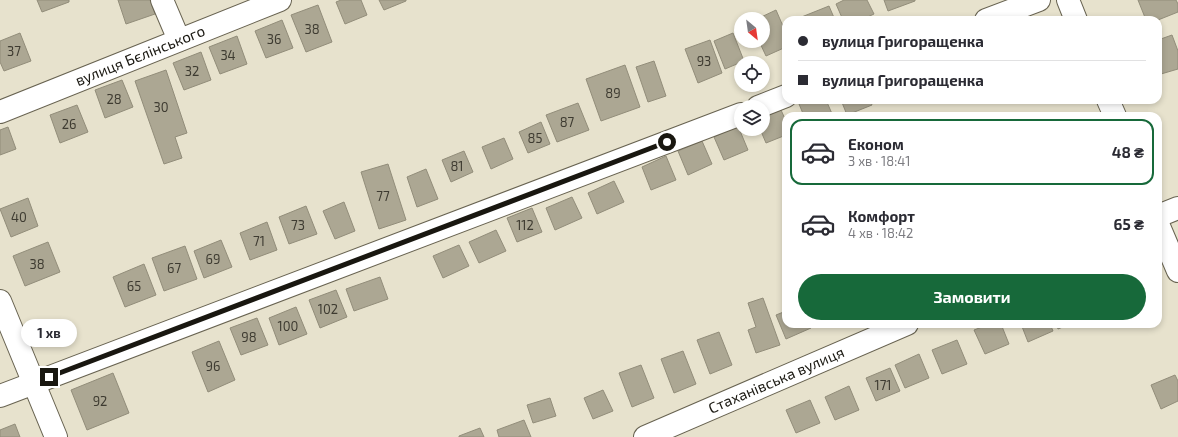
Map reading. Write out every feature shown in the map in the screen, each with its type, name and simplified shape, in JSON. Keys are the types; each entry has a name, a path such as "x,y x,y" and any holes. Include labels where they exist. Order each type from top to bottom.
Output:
{"street":[{"path":"162,0 180,40"},
{"name":"вулиця Бєлінського","path":"0,112 280,0"},
{"path":"997,16 1039,0"},
{"path":"1068,0 1074,16"},
{"path":"770,102 782,98"},
{"path":"0,396 734,117"},
{"path":"1162,214 1178,208"},
{"path":"1162,233 1178,271"},
{"path":"0,302 56,437"},
{"name":"Стаханівська вулиця","path":"645,437 898,328"}],"building":[{"path":"37,0 69,0 69,2 42,12"},
{"path":"118,0 150,0 155,14 126,24"},
{"path":"341,0 361,0 367,15 345,24 336,2"},
{"path":"379,0 406,0 406,1 384,10"},
{"path":"844,0 867,0 874,14 870,16 841,16 836,4"},
{"path":"884,0 915,0 915,1 888,11"},
{"path":"1138,0 1176,0 1178,4 1178,12 1162,18 1162,16 1144,16"},
{"path":"318,5 332,42 306,52 291,15"},
{"path":"829,6 833,16 804,16"},
{"path":"776,10 782,24 782,49 766,56 762,48 770,48 770,13"},
{"path":"282,20 293,48 266,58 255,31"},
{"path":"20,33 31,61 4,71 0,62 0,41"},
{"path":"733,33 734,48 739,48 742,56 734,56 734,65 725,69 714,41"},
{"path":"1172,35 1178,51 1178,69 1162,74 1162,39"},
{"path":"237,36 247,64 220,74 209,47"},
{"path":"710,40 722,73 698,83 685,49"},
{"path":"201,52 211,80 184,90 173,63"},
{"path":"654,61 666,96 648,102 636,67"},
{"path":"625,65 640,107 601,121 586,79"},
{"path":"166,70 187,133 175,137 182,158 164,164 135,81"},
{"path":"122,80 133,107 105,118 95,90"},
{"path":"578,103 589,130 557,142 546,115"},
{"path":"799,104 828,104 831,112 802,112"},
{"path":"843,104 872,105 854,112 846,112"},
{"path":"77,105 88,132 60,143 50,115"},
{"path":"781,110 782,137 766,143 763,136 770,136 770,114"},
{"path":"541,122 550,144 528,153 519,132"},
{"path":"8,127 16,149 0,155 0,130"},
{"path":"734,128 734,136 742,136 748,150 724,160 714,137"},
{"path":"504,138 513,159 491,169 482,147"},
{"path":"702,141 712,164 688,175 678,151"},
{"path":"464,151 473,172 451,182 442,160"},
{"path":"666,156 676,180 651,190 642,167"},
{"path":"388,164 406,220 379,229 361,172"},
{"path":"426,169 438,199 417,207 407,177"},
{"path":"614,181 624,202 597,214 588,193"},
{"path":"572,197 582,218 555,230 546,208"},
{"path":"28,198 38,226 11,237 0,209"},
{"path":"344,202 355,231 335,239 323,211"},
{"path":"306,206 317,234 289,244 279,217"},
{"path":"532,208 542,232 517,242 507,218"},
{"path":"267,222 277,250 250,260 240,233"},
{"path":"496,230 506,251 479,263 469,242"},
{"path":"221,240 232,267 204,278 194,251"},
{"path":"48,242 60,272 25,286 13,256"},
{"path":"459,245 469,266 443,278 433,256"},
{"path":"185,246 197,279 164,291 152,258"},
{"path":"144,264 156,295 125,307 113,277"},
{"path":"380,277 388,299 354,311 346,289"},
{"path":"336,290 347,317 320,328 309,300"},
{"path":"763,298 780,345 756,353 748,330 756,327 748,303"},
{"path":"296,307 307,334 279,345 269,318"},
{"path":"782,313 782,328 811,328 786,339 776,315"},
{"path":"257,318 268,345 241,355 230,328"},
{"path":"979,328 1003,328 1009,344 985,354 974,330"},
{"path":"1023,328 1052,328 1053,331 1028,342"},
{"path":"719,332 732,365 710,374 697,340"},
{"path":"957,340 967,364 942,374 932,350"},
{"path":"219,341 235,380 208,392 192,352"},
{"path":"683,351 696,384 674,393 661,359"},
{"path":"919,354 929,378 905,388 895,365"},
{"path":"641,365 654,398 632,407 619,373"},
{"path":"890,368 900,391 876,401 866,378"},
{"path":"113,373 129,413 87,430 71,390"},
{"path":"1175,375 1178,381 1178,401 1161,409 1151,385"},
{"path":"849,386 859,410 835,420 825,397"},
{"path":"603,390 613,411 593,419 584,398"},
{"path":"550,398 556,416 533,423 527,405"},
{"path":"810,400 820,423 796,433 786,410"},
{"path":"524,420 531,437 499,437 497,430"},
{"path":"15,424 20,437 0,437 0,430"},
{"path":"480,428 484,437 459,437 459,436"}],"route":[{"path":"49,377 667,142"}]}
